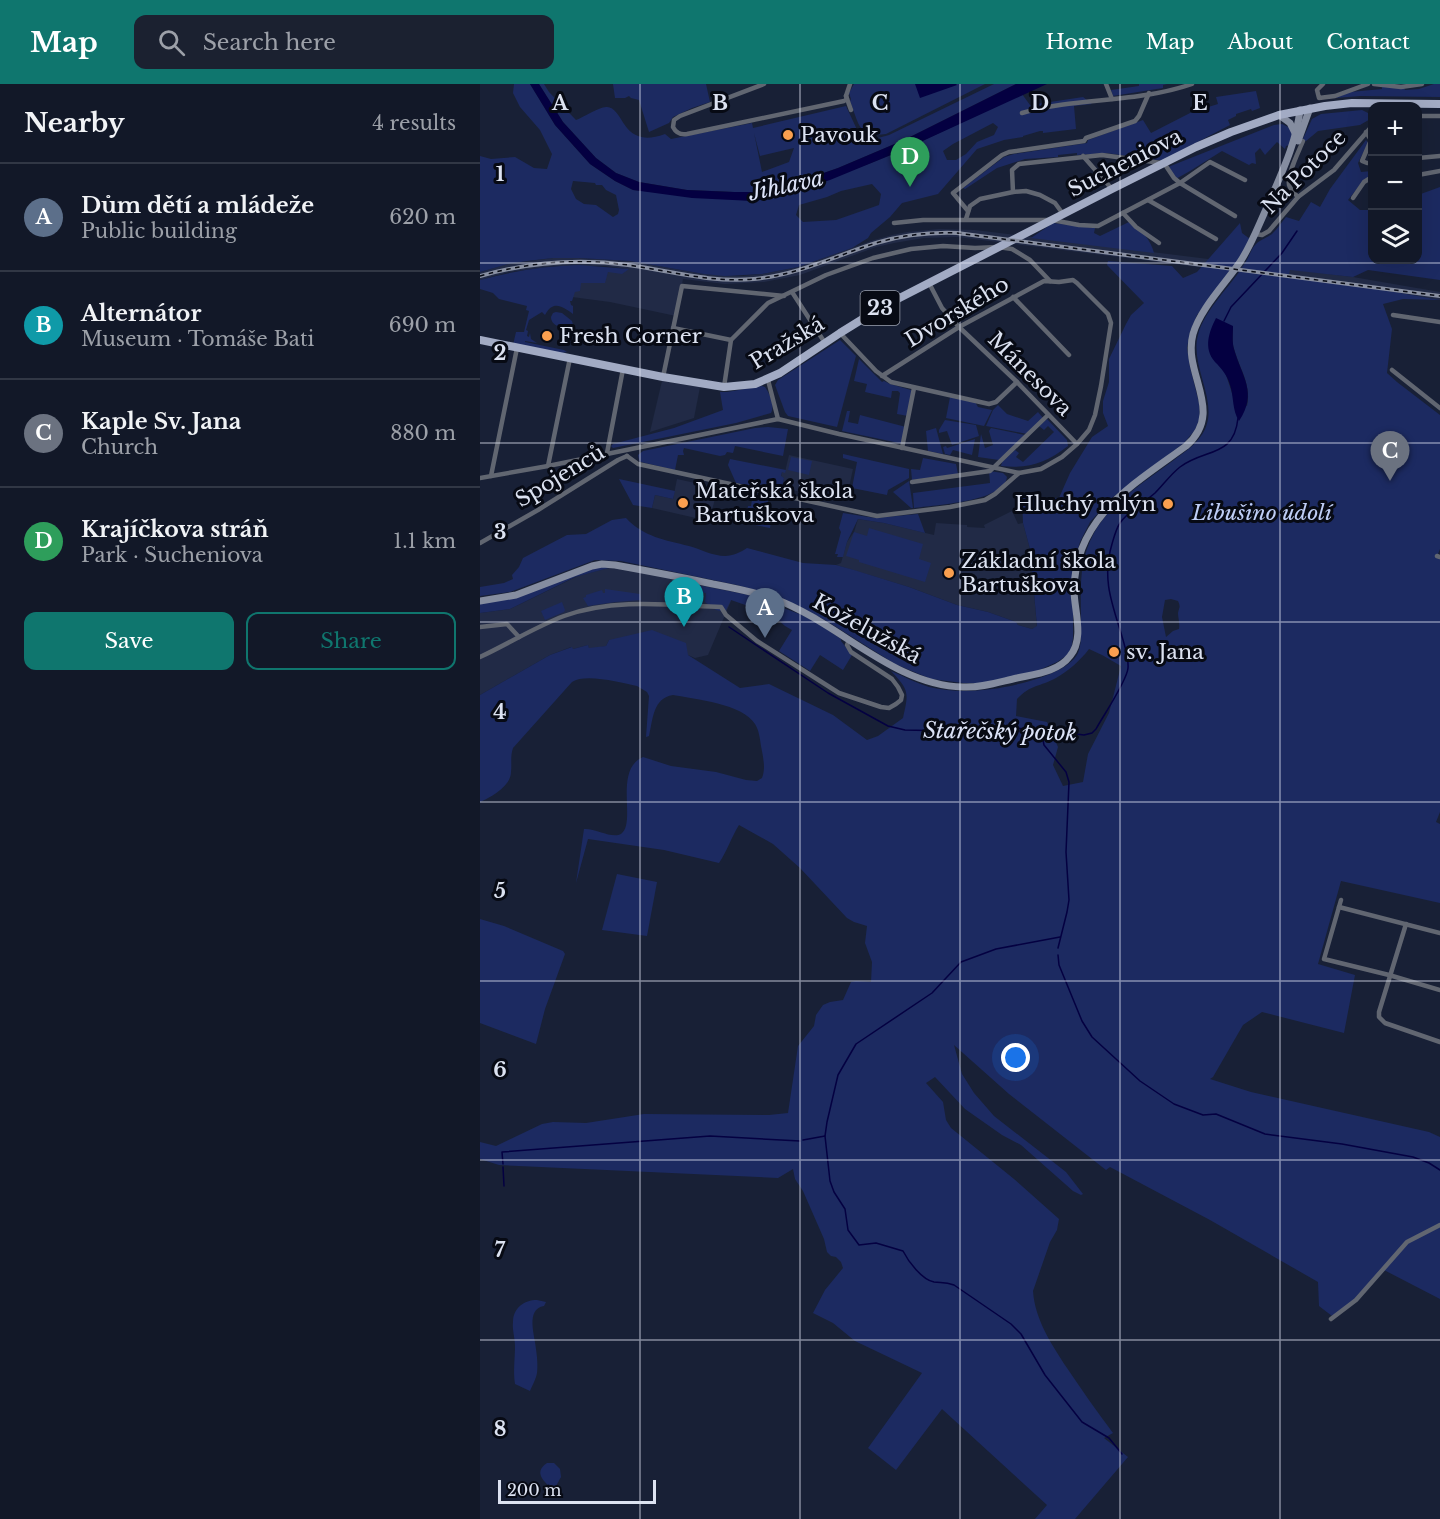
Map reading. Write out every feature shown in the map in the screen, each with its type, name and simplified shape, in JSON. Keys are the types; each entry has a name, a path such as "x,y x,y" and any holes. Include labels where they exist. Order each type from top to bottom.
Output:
{"main road":[{"name":"Sucheniova","path":"1052,220 1231,132 1300,110 1352,103 1440,104"},
{"path":"1282,172 1290,163 1310,108"},
{"path":"1282,172 1296,135 1300,110"},
{"path":"1280,116 1290,123 1296,135"},
{"name":"Koželužská","path":"480,601 516,595 592,566 615,565 768,597 802,611 906,672 938,684 954,687 981,686 1042,673 1059,666 1074,651 1077,639 1074,588 1078,560 1094,525 1127,489 1186,446 1198,432 1203,406 1191,358 1193,333 1207,307 1245,255 1282,172"},
{"name":"Pražská","path":"480,340 663,377 724,387 746,386 768,380 882,307 1052,220"}],"street":[{"path":"764,84 680,116 674,120 673,127 677,132 687,134 844,101 847,99 849,84"},
{"path":"1106,84 1112,99"},
{"path":"1022,113 1169,91 1192,84"},
{"path":"1323,84 1317,90 1319,98 1335,96 1368,84"},
{"path":"1374,84 1406,87 1422,84"},
{"path":"968,211 953,193 1002,155 1084,141 1086,138 1135,121 1149,93"},
{"path":"846,96 851,110"},
{"path":"1422,116 1440,116"},
{"path":"1366,132 1371,142 1362,161 1368,163"},
{"name":"Na Potoce","path":"1255,234 1262,235 1269,231 1299,197 1334,170 1366,132"},
{"path":"1299,197 1289,184 1304,141"},
{"path":"1013,192 1012,170 1019,164 1102,155 1164,163 1177,184 1235,216"},
{"path":"1083,156 1112,189"},
{"path":"1422,158 1440,156"},
{"path":"1052,220 1098,226 1177,184 1210,162 1245,180"},
{"path":"1422,174 1440,171"},
{"path":"1353,198 1368,180"},
{"path":"966,219 970,206 980,199 1026,191 1055,203 1063,214"},
{"path":"1148,200 1216,239"},
{"path":"1123,213 1136,227 1159,243"},
{"name":"Sucheniova","path":"894,223 966,219 1052,220"},
{"path":"724,387 730,340 768,303 826,275 873,258 911,249 943,246 1012,249 1030,260 1050,281 1073,280 1108,314 1111,323 1095,415 1089,430 1062,457 1041,469 1018,473 778,419 768,380"},
{"name":"Dvorského","path":"882,376 959,327 1044,281 1050,281"},
{"name":"Mánesova","path":"929,282 942,308 959,327 1077,444"},
{"path":"663,377 682,286 785,296"},
{"path":"792,292 825,342"},
{"path":"1013,297 1069,355"},
{"path":"1393,315 1440,322"},
{"path":"673,328 730,340"},
{"path":"840,333 882,376 891,382 989,404 996,402 1017,382"},
{"path":"491,476 517,348"},
{"path":"548,466 570,358"},
{"path":"607,453 623,369"},
{"path":"1392,370 1440,408"},
{"path":"902,448 914,388"},
{"path":"912,482 983,473 993,468 1048,415"},
{"name":"Spojenců","path":"480,478 778,419"},
{"path":"626,450 627,456 638,464 878,516 985,501 1018,473"},
{"name":"Spojenců","path":"480,543 627,456"},
{"path":"481,656 543,624 606,605 657,604 721,607 726,615 757,641 839,693 881,707 889,708 896,704 902,695 898,687 892,679 851,652 847,645 849,640"},
{"path":"480,627 507,624 519,637"},
{"path":"1341,900 1322,961 1389,975 1440,990"},
{"path":"1339,908 1440,933"},
{"path":"1406,924 1379,1012 1381,1020 1440,1042"},
{"path":"1331,1319 1356,1300 1407,1242 1440,1225"}],"shaded area":[{"path":"530,84 539,84 563,122 596,158 616,173 639,182 687,190 764,192 838,168 904,140 1016,84 1047,84 903,150 830,180 779,197 753,201 692,198 633,190 615,181 590,164 555,125"},
{"path":"915,84 956,84 957,85 920,98"},
{"path":"939,229 975,230 1353,277 1440,292 1440,300 1384,290 957,237 924,238 876,247 800,275 764,282 725,284 683,279 676,316 610,302 572,297 580,282 608,272 627,269 605,266 554,266 509,272 480,280 480,272 508,264 553,258 630,261 704,274 743,276 762,274 798,267 892,235"},
{"path":"1216,318 1233,326 1233,346 1247,385 1245,411 1239,421 1229,381 1209,351 1209,334"},
{"path":"662,381 700,387 694,418 650,432"},
{"path":"789,455 853,469 846,501 782,488 784,478 781,477 782,472 785,472"},
{"name":"Mateřská škola Bartuškova","path":"677,479 718,488 709,521 652,508 655,495 673,499"},
{"name":"Základní škola Bartuškova","path":"1012,511 1018,524 1023,523 1030,549 1037,627 1032,629 988,612 957,605 909,587 836,565 841,563 847,542 854,532 858,519 934,535 936,523 985,528 984,525"},
{"path":"620,565 736,589 708,655 695,658 609,640 606,646 589,648 588,645 573,649 571,647 550,655 480,695 480,613 510,609 578,576"}],"green space":[{"path":"514,84 530,84 555,125 590,164 633,190 753,201 779,197 871,163 1022,94 1030,105 1083,97 1092,104 1074,106 1076,129 1043,133 1040,131 977,149 938,194 902,203 868,238 852,248 798,267 762,274 725,276 630,261 553,258 508,264 480,272 480,156 491,159 515,157 534,168 547,169 552,154 540,130 520,107 513,93","holes":["993,123 998,127 994,135 977,142 966,154 956,160 947,160 943,151","573,181 602,185 616,195 618,214 613,217 596,205 584,204 576,199 571,189","872,184 881,194 879,205 836,220 803,222 796,215 799,205 841,191"]},
{"path":"539,84 544,84 576,120 607,107 613,109 626,127 640,137 665,134 671,139 752,123 753,128 846,106 860,136 878,138 889,135 994,84 1016,84 904,140 838,168 764,192 687,190 639,182 616,173 596,158 563,122","holes":["754,133 760,156 794,148 789,162 762,172"]},
{"path":"613,84 706,84 710,102 673,117 669,123 649,132 639,100 629,96 615,98"},
{"path":"854,84 985,84 886,134 877,135 865,131 858,123 849,93"},
{"path":"1139,84 1167,84 1163,85 1163,88 1113,96 1111,90 1139,86"},
{"path":"1440,84 1440,97 1335,98 1350,92 1382,89 1382,87 1404,88 1405,90 1419,89"},
{"path":"1256,91 1260,108 1236,114 1228,120 1230,125 1163,160 1106,153 1077,155 1077,153 1025,159 997,168 965,189 963,188 1004,157 1087,143 1088,140 1143,120 1151,133 1192,112 1218,104 1216,97"},
{"path":"1362,110 1368,113 1368,120 1360,125 1318,131 1301,143 1312,119 1321,114"},
{"path":"1282,124 1290,128 1293,135 1290,145 1285,149 1277,142 1265,155 1260,148 1255,153 1256,164 1249,165 1222,151 1174,180 1168,167 1274,125"},
{"path":"1366,140 1368,143 1358,163 1361,172 1368,171 1368,178 1348,200 1360,210 1368,210 1368,264 1422,264 1422,194 1440,187 1440,280 1368,270 1353,277 1290,270 1288,277 1440,300 1403,299 1383,304 1392,329 1387,373 1440,415 1440,549 1438,554 1440,556 1440,812 1436,822 1440,824 1440,903 1341,881 1318,964 1355,975 1344,1033 1262,1012 1243,1025 1210,1079 1251,1092 1429,1132 1440,1137 1440,1299 1384,1270 1356,1300 1332,1316 1319,1306 1318,1282 1210,1220 1110,1167 1106,1170 1009,1094 954,1045 962,1074 974,1093 994,1116 1066,1172 1083,1194 1073,1191 1021,1145 1002,1135 965,1109 935,1077 926,1083 943,1102 946,1120 951,1128 1059,1219 1057,1230 1050,1242 1033,1291 1034,1302 1045,1332 1113,1433 1104,1438 1128,1457 1075,1519 1035,1519 1047,1505 942,1409 896,1470 868,1448 922,1373 855,1341 833,1323 813,1313 825,1290 843,1268 836,1257 827,1252 824,1239 803,1191 795,1179 793,1169 778,1178 499,1165 480,1159 480,1142 496,1146 542,1124 553,1122 586,1123 644,1114 769,1115 788,1113 798,1046 814,1026 816,1015 823,1005 843,1000 851,982 871,982 872,962 865,943 867,926 847,918 800,868 773,844 739,825 719,863 664,850 588,839 576,883 584,829 613,835 621,834 627,819 629,773 634,764 643,757 671,766 716,772 746,780 757,781 762,778 764,762 759,735 755,724 749,717 730,707 673,695 661,700 653,716 649,736 646,737 649,696 647,692 637,686 613,681 578,679 572,682 513,748 508,782 495,794 480,802 480,695 550,655 572,647 573,649 588,645 589,648 606,646 609,640 652,630 686,643 688,655 740,688 769,684 833,715 867,740 878,736 903,718 906,692 891,671 929,687 970,691 1021,683 1062,668 1072,661 1079,649 1083,565 1094,533 1119,502 1195,443 1207,424 1209,412 1196,348 1198,335 1206,316 1256,244 1272,234 1286,217 1299,221 1311,202 1320,207 1330,189","holes":["1233,326 1233,345 1248,390 1247,406 1233,396 1225,372 1211,356","1165,600 1178,601 1180,606 1179,629 1166,637 1162,617","1089,649 1121,666 1109,713 1088,754 1083,782 1063,786 1053,765 1058,747 1047,722 1016,716 1017,699 1031,688 1060,675 1074,665"]},
{"path":"1129,222 1145,235 1154,253 1031,238 1053,223 1095,228 1094,233 1100,236"},
{"name":"Libušino údolí","path":"1240,223 1242,233 1250,239 1238,260 1197,315 1190,332 1187,348 1200,418 1195,430 1184,443 1113,497 1090,522 1075,559 1071,650 1057,662 1035,672 981,683 931,679 895,664 795,604 737,585 621,561 595,560 510,592 480,596 480,587 513,579 512,575 523,558 567,535 586,534 612,520 626,518 640,530 655,537 711,554 728,556 747,548 803,563 836,565 909,587 957,605 988,612 1032,629 1037,626 1030,549 1023,523 1022,498 1059,498 1070,473 1092,437 1108,426 1103,413 1103,401 1109,382 1109,359 1131,315 1144,303 1107,265 1108,261 1172,266 1183,278 1197,272"},
{"path":"579,265 629,269 622,274 608,272 605,283 581,283 580,291 575,292 570,301 573,314 554,306 545,315 542,312 529,320 527,336 529,337 530,333 531,339 537,343 525,342 567,352 513,345 516,332 524,332 529,311 526,310 527,306 499,299 493,293 480,289 480,280 554,266"},
{"path":"556,312 562,313 572,321 572,328 553,323 551,317"},
{"path":"840,340 856,356 837,427 788,416 775,385 778,380"},
{"path":"859,359 882,382 911,390 908,416 897,414 900,393 898,391 892,391 891,398 865,392 867,384 854,381"},
{"path":"762,386 769,393 771,413 736,423 613,448 611,446 674,428 723,410 720,392"},
{"path":"950,397 975,402 978,407 992,410 984,426 946,418"},
{"path":"998,405 1007,414 1028,421 1038,412 1043,418 1027,434 986,426 993,410"},
{"path":"847,411 850,411 848,422 858,424 860,415 906,427 901,443 842,431"},
{"path":"1047,419 1067,440 1068,446 1037,464 1020,467 1001,466 1002,462 1015,450 1019,453 1016,457 1023,462 1054,432 1048,426 1044,430 1039,426"},
{"path":"945,420 976,425 979,436 952,445 947,431 939,433"},
{"path":"768,427 788,429 783,456 735,446 733,453 727,452 720,456 684,448 684,455 678,455 675,470 639,460 638,455 643,451"},
{"path":"936,428 943,454 928,451 926,431"},
{"path":"991,428 1025,435 999,460 978,457 981,434 985,448 993,445 989,431"},
{"path":"975,439 972,455 953,450 950,455 945,454 943,447 947,448"},
{"path":"843,454 909,469 909,478 888,490 887,495 852,488 857,462 843,458"},
{"path":"791,457 812,461 809,475 788,470"},
{"path":"923,458 956,464 958,474 912,480 911,469 920,470"},
{"path":"730,459 786,470 781,476 784,478 781,492 736,483 728,465"},
{"path":"989,471 1003,473 1007,477 1003,485 994,492 967,501 914,508 913,493 990,483"},
{"path":"619,479 675,491 673,499 655,495 652,508 633,505"},
{"path":"909,481 913,508 893,492"},
{"path":"753,493 769,497 766,509 773,511 770,528 745,523"},
{"path":"843,513 875,518 918,514 925,533 858,519 843,557 837,557 838,554 835,554"},
{"path":"869,528 923,544 919,559 931,563 925,582 846,556 854,532 867,536"},
{"path":"595,564 620,565 575,577 510,609 480,613 480,600 511,596"},
{"path":"687,583 749,595 802,615 841,639 852,655 843,670 820,655 810,671 779,651 792,630 771,614 731,600 725,612 716,610 705,602 706,593 686,592"},
{"path":"605,589 640,594 641,600 588,606 583,598 586,595 602,590 605,593"},
{"path":"562,602 564,612 545,620 541,611"},
{"path":"617,874 657,882 647,936 602,930"},
{"path":"480,919 504,926 563,951 565,954 545,1009 536,1044 480,1023"},
{"path":"528,1301 546,1302 544,1306 538,1308 533,1317 537,1373 530,1391 515,1384 513,1317 520,1306"},
{"path":"547,1463 554,1463 560,1469 561,1477 556,1486 550,1487 541,1475 541,1469"}],"waterway":[{"name":"Stařečský potok","path":"1224,321 1231,307 1282,253 1297,231"},
{"name":"Stařečský potok","path":"729,627 828,693 888,726 905,730 948,731 996,727 1084,735 1092,733 1119,690 1128,668 1127,655 1111,599 1108,578 1109,556 1117,528 1127,515 1155,493 1180,467 1217,450 1231,440 1238,418"},
{"path":"1043,740 1044,745 1066,772 1069,782 1066,852 1069,900 1058,948"},
{"path":"1060,937 996,949 961,962 932,993 856,1044 838,1075 827,1122 825,1136 830,1181 845,1209 848,1230 859,1245 876,1243 903,1251 912,1265 929,1281 954,1285 1011,1324 1021,1334 1045,1375 1082,1422 1109,1438 1122,1454"},
{"path":"1058,955 1059,965 1082,1021 1092,1037 1140,1081 1174,1104 1203,1115 1216,1114 1265,1134 1342,1144 1413,1157 1440,1170"},
{"path":"503,1164 502,1152 710,1136 800,1141"},
{"path":"803,1140 825,1136"},
{"path":"503,1167 504,1186"}],"railway":[{"path":"480,276 517,267 590,262 628,265 707,278 754,279 786,274 896,238 957,233 1440,296"}],"place":[{"name":"Pavouk","path":"788,135"},
{"name":"Krajíčkova stráň","path":"910,187"},
{"name":"Fresh Corner","path":"547,336"},
{"name":"Kaple Sv. Jana","path":"1390,481"},
{"name":"Mateřská škola Bartuškova","path":"683,503"},
{"name":"Hluchý mlýn","path":"1168,504"},
{"name":"Základní škola Bartuškova","path":"949,573"},
{"name":"Alternátor","path":"684,627"},
{"name":"Dům dětí a mládeže","path":"765,638"},
{"name":"sv. Jana","path":"1114,652"}],"water label":[{"name":"Jihlava","path":"786,185"}]}
